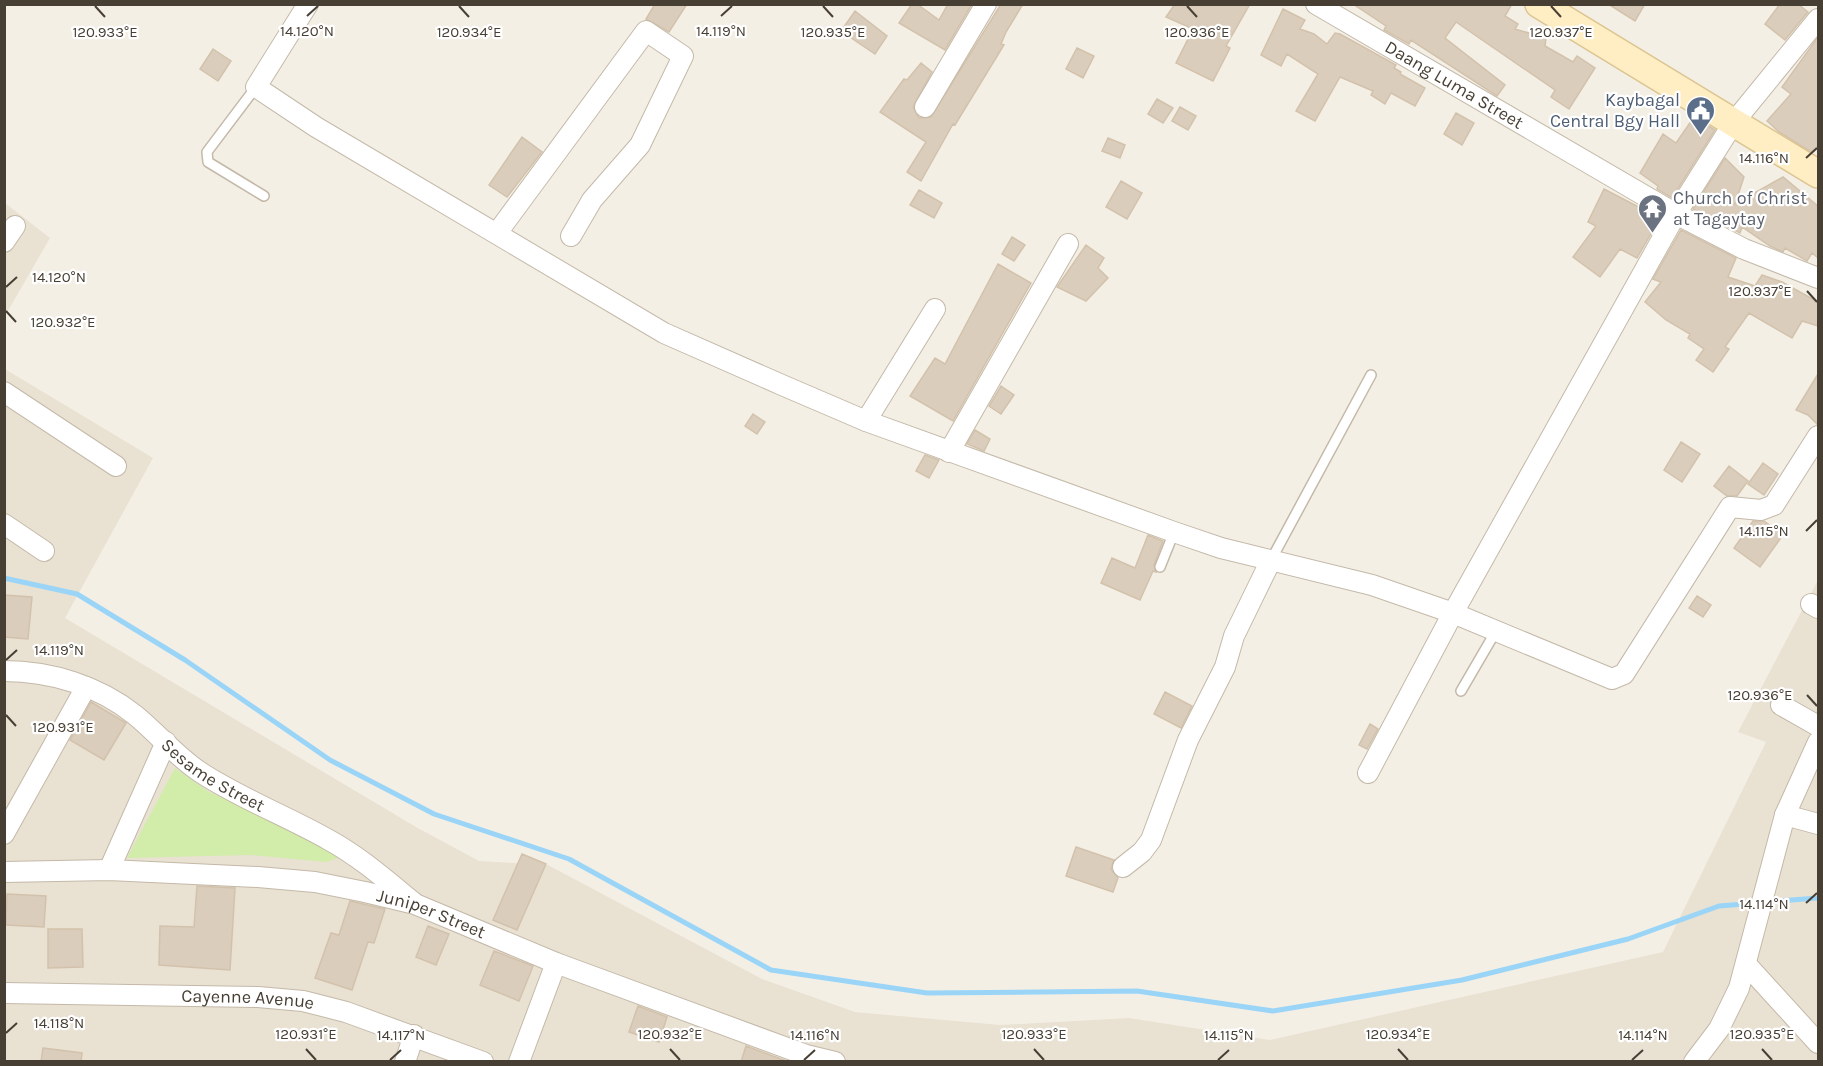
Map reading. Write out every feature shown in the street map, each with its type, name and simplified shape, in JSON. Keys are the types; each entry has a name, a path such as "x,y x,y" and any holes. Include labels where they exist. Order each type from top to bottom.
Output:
{"main road":[{"path":"1539,4 1818,174"}],"street":[{"path":"308,4 256,87 316,127 664,333 866,421 949,452 1221,548 1372,585 1454,613 1612,679 1624,674 1730,507 1761,510 1774,506 1818,436"},
{"path":"925,107 986,4"},
{"name":"Daang Luma Street","path":"1316,4 1676,214 1744,249 1818,278"},
{"path":"1368,773 1454,613 1676,214 1734,122 1818,19"},
{"path":"497,233 646,31 683,56 640,145 592,200 571,236"},
{"path":"949,452 1068,244"},
{"path":"866,421 935,309"},
{"path":"4,392 116,466"},
{"path":"4,524 44,550"},
{"path":"1123,867 1142,852 1151,840 1188,740 1225,667 1234,636 1271,560"},
{"name":"Sesame Street","path":"4,671 29,671 86,687 134,714 199,772 330,840 373,868 415,904"},
{"path":"4,834 86,687"},
{"path":"1781,705 1818,726"},
{"path":"109,870 166,742"},
{"path":"1694,1062 1719,1029 1739,988 1785,815 1818,742"},
{"path":"1785,815 1818,824"},
{"name":"Juniper Street","path":"4,872 109,870 315,882 415,904 556,963 795,1052 835,1062"},
{"path":"519,1062 556,963"},
{"path":"1746,964 1814,1030"},
{"name":"Cayenne Avenue","path":"4,993 258,997 303,1001 346,1012 414,1035 483,1062"},
{"path":"405,1062 414,1035"}],"lane":[{"path":"256,87 207,152 208,162 264,196"},
{"path":"1271,560 1371,375"},
{"path":"1160,567 1174,532"},
{"path":"1461,691 1496,631"}],"shaded area":[{"path":"5,203 50,238 5,316"},
{"path":"5,369 153,458 65,618 416,827 479,861 548,865 762,979 855,1012 1000,1025 1129,1018 1270,1040 1663,952 1766,742 1738,732 1818,580 1818,1061 5,1062"}],"green space":[{"path":"175,768 209,792 267,815 332,848 337,858 326,862 250,855 127,858"}],"building":[{"path":"655,4 687,4 669,32 646,19"},
{"path":"912,4 917,4 939,20 948,4 972,4 945,50 899,23"},
{"path":"1001,4 1023,4 1006,32 1001,44 1004,45 955,125 953,124 921,181 907,172 926,142 880,112 904,79 907,80 921,63 932,72 913,107 919,118 931,117"},
{"path":"1175,4 1250,4 1226,46 1230,48 1213,81 1176,63 1193,29 1166,17"},
{"path":"1353,4 1512,4 1505,16 1518,24 1515,29 1546,38 1545,46 1573,62 1577,56 1595,68 1569,109 1551,97 1555,90 1456,22 1445,38 1505,85 1497,96 1411,40 1409,44 1384,30 1386,26"},
{"path":"1608,4 1645,4 1635,21"},
{"path":"1780,4 1798,4 1808,12 1785,40 1765,24"},
{"path":"1283,9 1305,20 1300,29 1314,34 1327,44 1335,33 1340,34 1396,65 1394,68 1401,72 1400,74 1425,88 1415,106 1391,93 1385,104 1371,95 1373,91 1340,77 1315,121 1296,111 1318,74 1287,54 1281,66 1261,55"},
{"path":"855,11 887,36 875,54 841,31"},
{"path":"1818,37 1818,146 1811,152 1779,132 1767,121 1791,94 1782,87"},
{"path":"1077,48 1094,56 1083,78 1066,69"},
{"path":"213,49 231,61 218,81 200,69"},
{"path":"1157,99 1173,108 1163,123 1148,114"},
{"path":"1180,107 1196,116 1188,130 1172,121"},
{"path":"1456,113 1474,123 1462,145 1444,134"},
{"path":"1694,117 1715,130 1672,198 1657,189 1658,186 1640,173 1663,134 1676,143"},
{"path":"522,137 542,152 507,197 489,185"},
{"path":"1108,138 1125,145 1120,158 1102,151"},
{"path":"1725,158 1744,177 1735,204 1783,177 1818,206 1818,258 1812,253 1807,261 1785,248 1783,252 1742,227 1740,233 1693,209"},
{"path":"1121,181 1142,193 1127,219 1106,207"},
{"path":"1604,189 1660,218 1637,258 1620,249 1600,277 1573,257 1596,226 1588,222"},
{"path":"919,190 942,203 934,218 910,205"},
{"path":"1681,230 1736,258 1728,277 1755,286 1762,275 1782,282 1818,302 1818,326 1802,321 1792,338 1749,313 1725,347 1729,349 1713,372 1696,360 1704,349 1688,338 1690,334 1666,320 1645,302 1661,282 1653,279"},
{"path":"1012,237 1025,245 1014,261 1002,254"},
{"path":"1086,245 1104,258 1098,268 1108,278 1086,301 1057,287"},
{"path":"998,264 1031,283 953,421 910,396 935,358 945,364"},
{"path":"1818,374 1817,424 1808,415 1796,410"},
{"path":"1001,386 1014,395 1001,414 989,406"},
{"path":"753,414 765,422 757,434 745,426"},
{"path":"975,430 990,439 984,451 967,444"},
{"path":"1681,442 1700,454 1682,482 1664,470"},
{"path":"925,455 939,460 929,478 916,471"},
{"path":"1763,463 1778,474 1764,495 1748,484"},
{"path":"1729,466 1748,481 1737,496 1727,496 1714,486"},
{"path":"1753,521 1764,521 1783,535 1760,567 1734,548"},
{"path":"1148,535 1163,541 1154,565 1156,572 1153,571 1140,600 1101,583 1112,558 1135,568"},
{"path":"4,595 32,597 28,639 4,637"},
{"path":"1697,596 1711,605 1703,617 1689,608"},
{"path":"1165,692 1192,706 1181,728 1154,714"},
{"path":"91,702 126,723 104,760 70,740"},
{"path":"1370,724 1378,729 1367,749 1359,745"},
{"path":"1076,847 1114,860 1111,869 1118,878 1113,892 1066,876"},
{"path":"522,854 546,864 517,930 493,920"},
{"path":"197,886 235,888 230,970 159,965 160,926 194,927"},
{"path":"7,894 46,896 44,927 6,925"},
{"path":"350,901 385,909 374,943 368,942 352,990 315,978 331,933 339,935"},
{"path":"428,926 449,934 436,965 416,957"},
{"path":"48,929 82,929 83,967 48,968"},
{"path":"494,951 533,966 519,1001 480,985"},
{"path":"638,1006 667,1017 659,1042 629,1032"},
{"path":"746,1046 789,1062 741,1062"},
{"path":"43,1048 82,1053 81,1062 41,1062"}],"waterway":[{"path":"4,578 77,594 185,660 330,760 434,814 569,859 771,970 927,993 1137,991 1273,1011 1462,980 1628,939 1719,906 1757,903"},
{"path":"1766,902 1818,898"}],"place":[{"name":"Kaybagal Central Bgy Hall","path":"1701,136"},
{"name":"Church of Christ at Tagaytay","path":"1652,234"}]}
